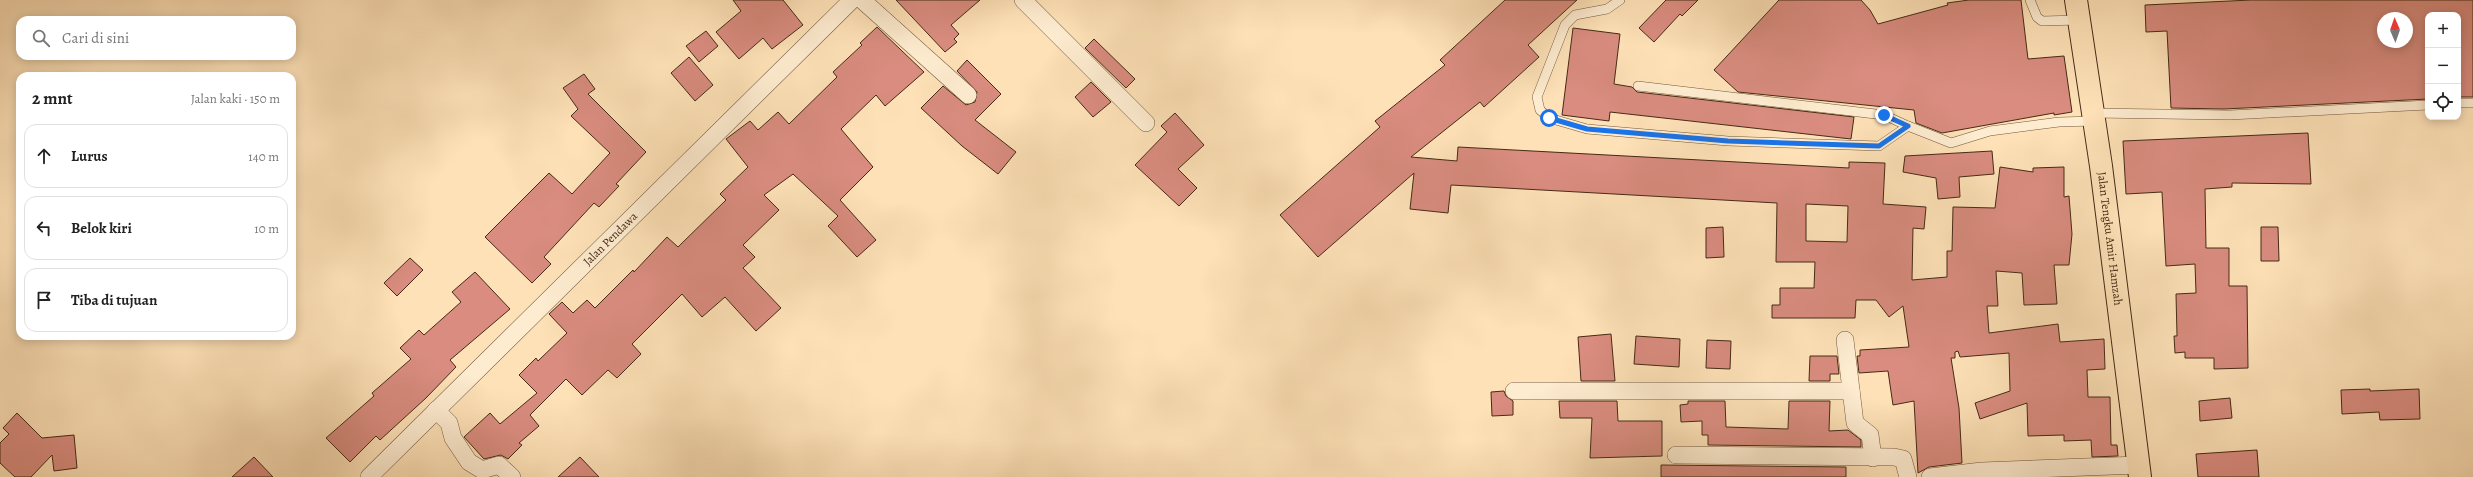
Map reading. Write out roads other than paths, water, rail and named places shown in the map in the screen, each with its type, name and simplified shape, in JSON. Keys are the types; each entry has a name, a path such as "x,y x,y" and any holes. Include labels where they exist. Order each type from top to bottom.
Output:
{"highway":[{"name":"Jalan Tengku Amir Hamzah","path":"2078,10 2094,117 2139,471"}],"street":[{"name":"Jalan Pendawa","path":"369,477 852,0"},
{"path":"862,0 968,95"},
{"path":"1023,0 1146,123"},
{"path":"1845,340 1855,423 1870,435 1873,458"},
{"path":"1514,391 1851,391"},
{"path":"436,410 449,423 453,438 469,462 482,470 499,465 512,477"},
{"path":"1676,455 1873,458 1900,457 1904,462 1908,477"},
{"path":"1930,477 1982,474 2139,471"}],"lane":[{"path":"1620,0 1607,9 1575,15 1565,25 1538,97 1540,110 1549,118 1587,129 1728,141 1879,146 1908,126"},
{"path":"2030,0 2037,16 2042,21 2078,10"},
{"path":"1638,86 1884,115 1951,143 1990,131 2094,117 2230,115 2425,105"},
{"path":"2461,104 2473,103"}]}
